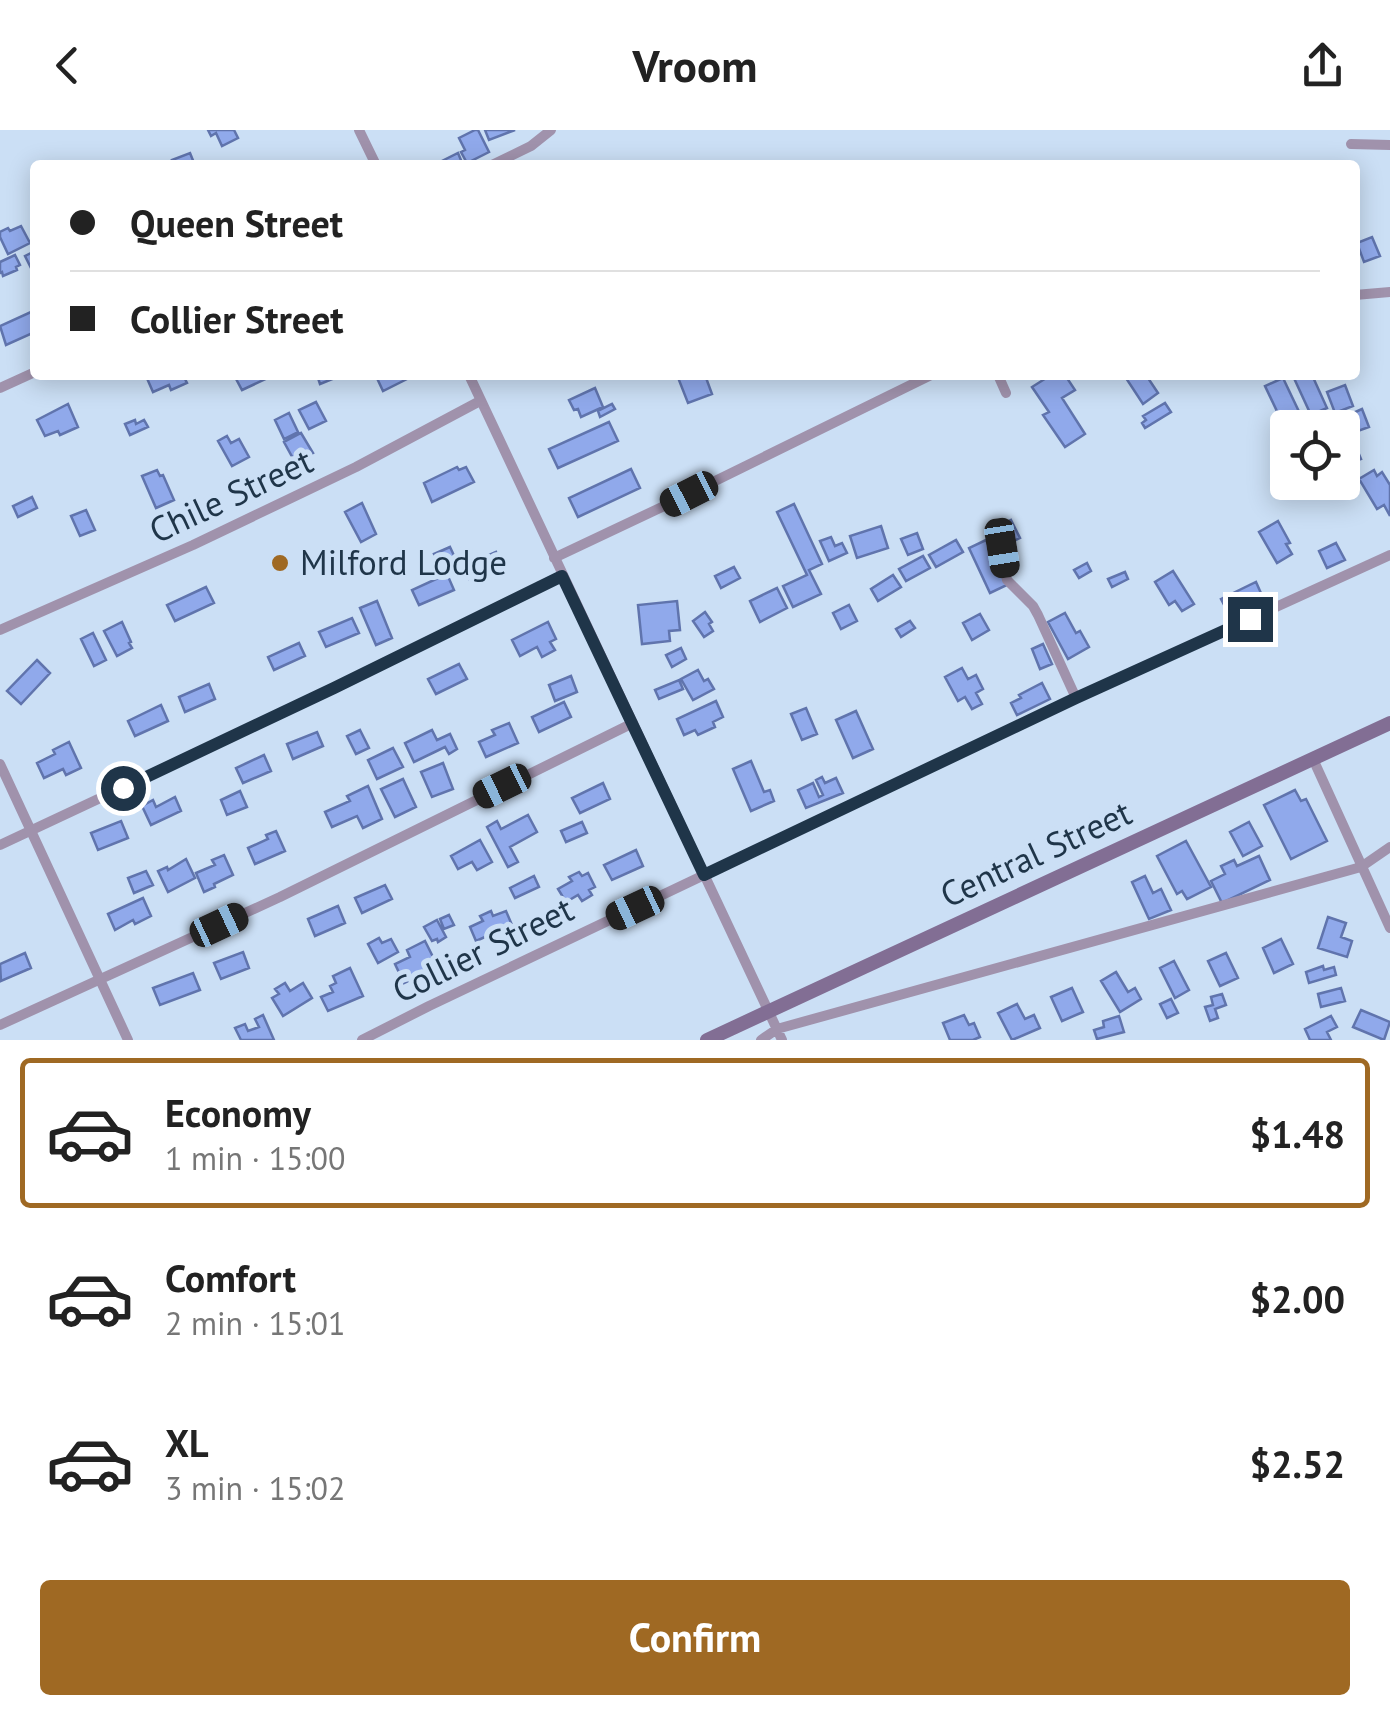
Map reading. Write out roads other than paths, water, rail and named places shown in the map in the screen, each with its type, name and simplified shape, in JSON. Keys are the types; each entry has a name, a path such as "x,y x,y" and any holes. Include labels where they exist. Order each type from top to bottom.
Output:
{"main road":[{"name":"Central Street","path":"707,1040 1390,722"}],"street":[{"path":"359,130 374,160"},
{"path":"502,160 531,146 550,130"},
{"path":"1351,144 1390,144"},
{"path":"1360,295 1390,292"},
{"path":"0,388 30,374"},
{"path":"471,380 780,1034"},
{"path":"554,558 922,380"},
{"path":"1000,380 1006,392"},
{"name":"Chile Street","path":"0,630 209,537 480,402"},
{"path":"1002,548 1007,580 1038,614 1076,698"},
{"name":"Collier Street","path":"362,1040 1076,698 1390,555"},
{"path":"0,844 562,576"},
{"path":"0,1025 280,897 633,723"},
{"path":"1313,759 1390,928"},
{"path":"0,764 128,1040"},
{"path":"761,1040 1361,867 1390,847"}],"place":[{"name":"Milford Lodge","path":"280,563"}]}
